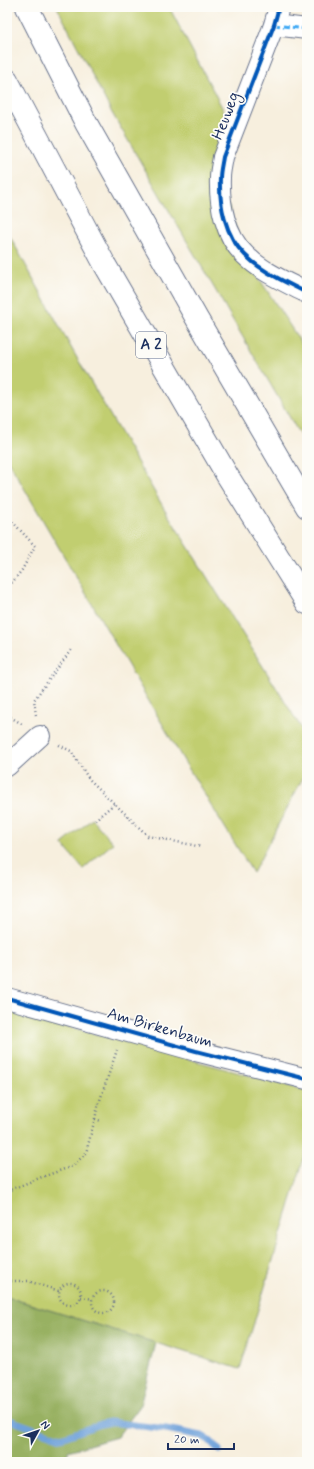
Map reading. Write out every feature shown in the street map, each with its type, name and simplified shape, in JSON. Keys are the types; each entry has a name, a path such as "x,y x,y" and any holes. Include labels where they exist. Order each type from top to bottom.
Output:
{"highway":[{"path":"27,7 94,136 197,319 307,507"},
{"name":"A 2","path":"7,80 105,265 227,475 307,603"}],"street":[{"path":"276,16 307,28"},
{"name":"Heuweg","path":"276,16 223,157 220,178 222,206 229,233 244,255 264,270 307,294"},
{"path":"7,766 40,736"},
{"name":"Am Birkenbaum","path":"7,998 123,1029 196,1051 307,1079"}],"path":[{"path":"7,516 35,546 22,570 7,589"},
{"path":"71,650 34,700 40,736 71,751 89,779 148,836 202,847"},
{"path":"94,820 114,804"},
{"path":"7,1191 42,1176 74,1166 86,1153 123,1029"},
{"path":"95,1119 101,1121"},
{"path":"7,1281 28,1280 59,1291"},
{"path":"71,1283 80,1288 81,1297 76,1304 68,1305 60,1299 59,1291 64,1285 71,1283"},
{"path":"103,1291 113,1296 114,1303 111,1310 102,1313 95,1310 93,1307 93,1299 97,1293 103,1291"},
{"path":"81,1297 93,1299"}],"green space":[{"path":"57,7 169,7 234,130 220,178 244,255 307,352 307,447 112,113"},
{"path":"7,231 73,351 162,505 307,737 307,770 253,873 184,761 7,459"},
{"path":"92,819 113,843 83,869 62,844"},
{"path":"7,1010 307,1091 307,1148 240,1369 7,1297"},
{"path":"7,1297 156,1343 140,1406 117,1437 68,1451 67,1462 7,1462"}],"waterway":[{"path":"7,1419 61,1438 110,1422 166,1429 202,1436 209,1440 219,1450"}],"marked path":[{"path":"274,25 307,29"}],"cycle path":[{"path":"279,7 274,25 223,157 220,175 222,209 228,229 238,247 245,255 267,272 307,293"},
{"path":"7,998 196,1051 307,1079"}]}
